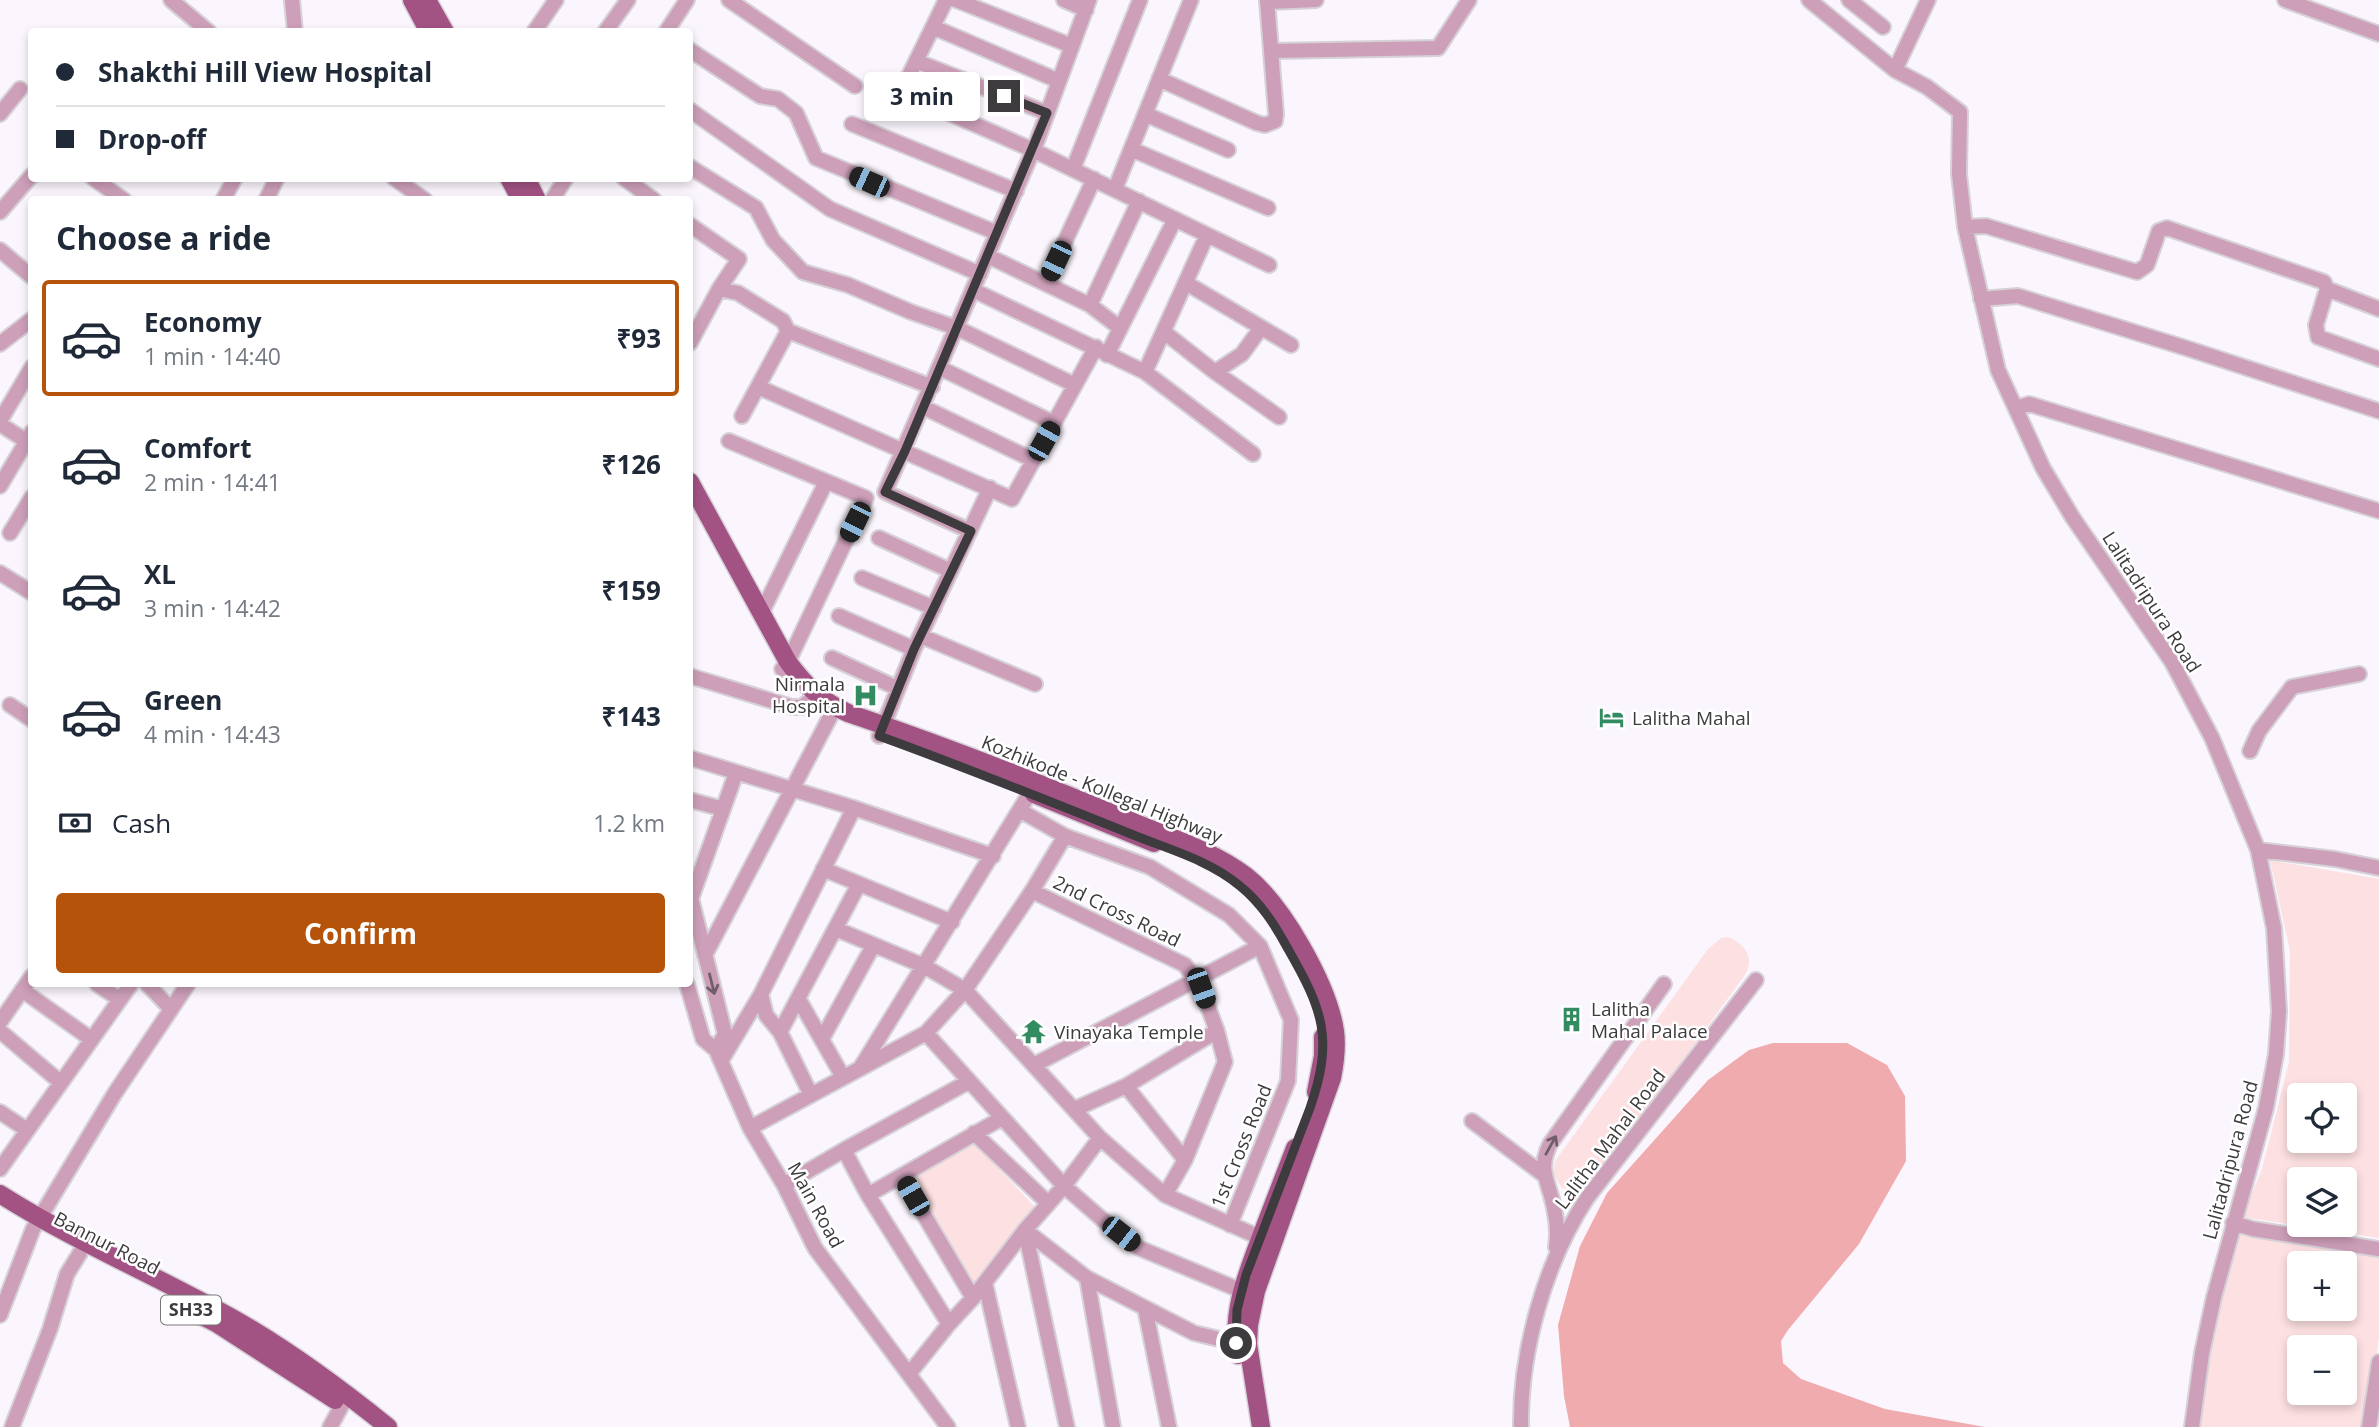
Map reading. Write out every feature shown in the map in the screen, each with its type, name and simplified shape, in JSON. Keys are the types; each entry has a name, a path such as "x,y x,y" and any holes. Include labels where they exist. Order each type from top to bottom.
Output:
{"main road":[{"path":"412,0 427,28"},
{"path":"427,0 442,28"},
{"name":"Kozhikode - Kollegal Highway","path":"693,488 761,614 798,692 881,730 1200,862 1240,885 1273,922 1311,989 1323,1033 1324,1056 1320,1081 1237,1310 1236,1343 1261,1427"},
{"name":"Kozhikode - Kollegal Highway","path":"693,510 785,666"},
{"name":"Kozhikode - Kollegal Highway","path":"812,699 830,717 881,730 1066,794 1215,857 1247,876 1282,915 1315,974 1330,1010 1335,1033 1335,1061 1332,1078 1256,1291 1248,1344 1251,1427"},
{"path":"0,1194 36,1224 223,1313 388,1427"},
{"name":"Bannur Road","path":"0,1209 36,1224 80,1253 216,1323 345,1399 372,1427"}],"street":[{"path":"171,0 188,5 206,28"},
{"path":"292,0 295,28"},
{"path":"537,28 556,0"},
{"path":"608,28 628,0"},
{"path":"729,0 855,86"},
{"path":"946,0 901,92 1033,150 1269,265"},
{"path":"956,0 1072,46"},
{"path":"885,492 1016,191 1088,5 1064,0"},
{"path":"1073,169 1140,0"},
{"path":"1115,189 1191,0"},
{"path":"1159,79 1265,125 1275,121 1267,1 1317,0"},
{"path":"1272,51 1438,48 1469,0"},
{"name":"Lalitadripura Road","path":"1809,0 1895,70 1927,87 1960,112 1959,174 1965,226 1998,370 2043,468 2074,519 2172,662 2212,738 2258,850 2274,928 2279,1011 2276,1054 2266,1108 2233,1223 2202,1353 2192,1427"},
{"path":"1849,0 1883,27"},
{"path":"1895,70 1928,0"},
{"path":"2285,0 2379,34"},
{"path":"668,28 682,2"},
{"path":"933,27 1059,81"},
{"path":"693,52 760,96 778,99 796,113 816,158 998,233"},
{"path":"916,61 1047,113"},
{"path":"0,114 20,89"},
{"path":"693,112 830,209 887,236 980,274"},
{"path":"1145,114 1228,150"},
{"path":"852,124 1016,191"},
{"path":"1131,149 1268,208"},
{"path":"693,169 756,208 773,240 803,272 848,285 957,328 1074,385"},
{"path":"0,212 28,180"},
{"path":"1046,282 1094,180"},
{"path":"99,182 118,196"},
{"path":"400,182 419,196"},
{"path":"634,182 650,196"},
{"path":"1090,305 1139,201"},
{"path":"758,387 1012,499 1074,385 1120,328 1175,219"},
{"path":"1965,226 1986,226 2137,272 2147,265 2159,231 2167,228 2324,282 2327,289 2316,325 2318,337 2379,359"},
{"path":"693,227 739,259 693,337"},
{"path":"1145,372 1207,235"},
{"path":"0,250 28,274"},
{"path":"988,256 1090,305 1120,328"},
{"path":"1186,283 1291,345"},
{"path":"719,289 738,293 783,321 788,331 932,387"},
{"path":"2327,289 2379,309"},
{"path":"974,290 1145,372 1253,454"},
{"path":"1981,299 2018,296 2379,411"},
{"path":"0,344 28,321"},
{"path":"1215,372 1242,354 1261,328"},
{"path":"742,416 788,331"},
{"path":"1164,332 1279,417"},
{"path":"940,368 1054,423"},
{"path":"28,374 0,423 28,439"},
{"path":"2016,408 2029,404 2379,511"},
{"path":"923,407 1033,460"},
{"path":"729,440 866,498 885,492 971,531"},
{"path":"0,486 28,443"},
{"path":"761,614 826,482"},
{"path":"881,730 897,688 990,488"},
{"path":"785,666 866,498"},
{"path":"10,533 28,504"},
{"path":"880,538 951,571"},
{"path":"0,573 28,590"},
{"path":"862,578 934,608"},
{"path":"839,616 1035,684"},
{"path":"832,658 897,688"},
{"path":"2250,751 2259,731 2292,687 2359,674"},
{"path":"693,677 792,707 802,707 812,699"},
{"path":"10,705 28,717"},
{"path":"705,955 830,717"},
{"path":"693,759 854,808 993,856"},
{"path":"693,888 736,774"},
{"path":"861,1068 1030,793"},
{"path":"693,801 723,809"},
{"path":"719,1055 761,994 854,808"},
{"name":"1st Cross Road","path":"1021,811 1065,836 1150,867 1230,915 1260,946 1291,1020 1288,1081 1230,1224"},
{"path":"750,1128 926,1033 965,989 1032,891 1065,836"},
{"path":"2258,850 2335,859 2379,868"},
{"path":"823,869 952,922"},
{"path":"780,1032 859,884"},
{"name":"2nd Cross Road","path":"1032,891 1185,965 1201,988 1225,1062 1185,1160 1165,1195"},
{"path":"693,908 725,1034 719,1055"},
{"path":"836,929 924,967 965,989 1100,1138 1165,1195 1261,1238"},
{"path":"822,1039 873,946"},
{"path":"1034,1065 1260,946"},
{"name":"Lalitha Mahal Road","path":"1521,1427 1529,1339 1565,1235 1587,1198 1756,981"},
{"path":"0,1022 28,982"},
{"name":"Lalitha Mahal Road","path":"1555,1259 1557,1222 1544,1175 1545,1156 1550,1144 1664,984"},
{"path":"101,987 119,999"},
{"path":"0,1170 129,987"},
{"path":"150,987 172,1009"},
{"path":"0,1315 36,1224 115,1093 186,987"},
{"name":"Main Road","path":"685,987 703,1040 719,1055 750,1128 784,1185 816,1248 948,1427"},
{"path":"22,990 90,1040"},
{"path":"761,994 766,1015 780,1032 811,1095"},
{"path":"798,999 844,1077"},
{"path":"0,1031 60,1082"},
{"path":"1075,1109 1126,1086 1217,1031"},
{"path":"926,1033 1064,1186 1139,1248 1242,1291"},
{"path":"784,1185 968,1082"},
{"path":"1126,1086 1185,1160"},
{"path":"0,1112 27,1130"},
{"path":"868,1195 1002,1118"},
{"path":"1472,1121 1544,1175"},
{"path":"974,1132 1048,1203"},
{"path":"909,1374 973,1298 1025,1230 1064,1186 1100,1138"},
{"path":"844,1150 868,1195 949,1324"},
{"path":"901,1176 973,1298"},
{"path":"2233,1223 2379,1250"},
{"path":"1025,1230 1087,1278 1194,1333 1236,1343"},
{"path":"1025,1230 1067,1427"},
{"path":"12,1427 50,1329 67,1274 80,1253"},
{"path":"1087,1278 1113,1427"},
{"path":"985,1283 1018,1427"},
{"path":"1145,1308 1168,1427"},
{"path":"2370,1427 2379,1362"},
{"path":"330,1427 345,1399"}],"shaded area":[{"path":"2270,860 2379,879 2379,1238 2357,1235 2357,1167 2287,1167 2287,1224 2242,1217 2262,1169 2289,1062 2290,951"},
{"path":"1728,937 1739,943 1747,952 1749,962 1745,975 1591,1186 1578,1193 1562,1188 1553,1174 1555,1161 1708,949 1721,938"},
{"path":"1773,1043 1847,1043 1887,1065 1905,1096 1906,1161 1859,1244 1781,1341 1783,1363 1801,1379 1885,1409 1985,1427 1570,1427 1564,1396 1558,1325 1580,1246 1607,1193 1708,1080 1749,1050"},
{"path":"971,1140 1036,1208 973,1288 909,1179"},
{"path":"2236,1230 2379,1253 2379,1337 2366,1427 2195,1427"}],"place":[{"name":"Nirmala Hospital","path":"865,695"},
{"name":"Lalitha Mahal","path":"1612,718"},
{"name":"Lalitha Mahal Palace","path":"1571,1020"},
{"name":"Vinayaka Temple","path":"1034,1032"}],"route":[{"path":"1004,96 1047,113 905,451 885,492 971,531 914,649 879,736 1005,783 1200,862 1240,885 1273,922 1311,989 1319,1012 1324,1056 1320,1081 1246,1275 1237,1310 1236,1343"}]}
